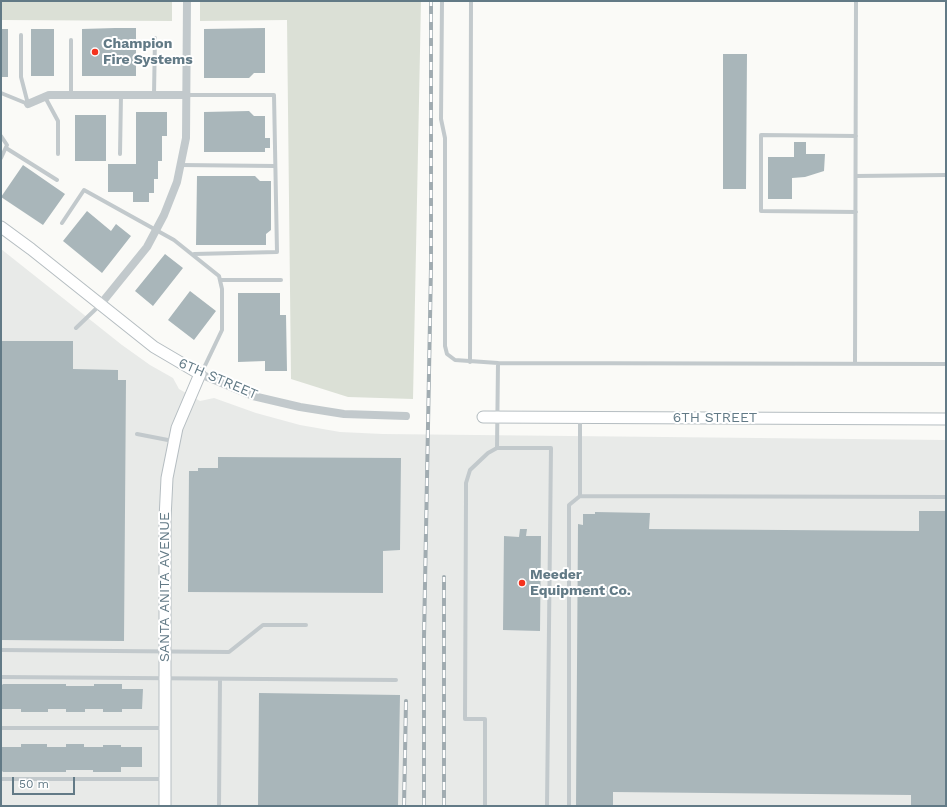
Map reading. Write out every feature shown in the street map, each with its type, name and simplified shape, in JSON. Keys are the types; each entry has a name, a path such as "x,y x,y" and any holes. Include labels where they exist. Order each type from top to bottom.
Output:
{"street":[{"path":"100,305 138,260 157,231 171,199 181,165 186,138 187,1"},
{"path":"28,104 49,95 187,95"},
{"name":"6TH STREET","path":"1,227 31,249 154,347 200,374 253,396 300,407 344,414 406,416"},
{"name":"SANTA ANITA AVENUE","path":"165,806 167,478 173,441 186,405 200,374"},
{"name":"6TH STREET","path":"483,417 946,419"}],"lane":[{"path":"442,1 441,119 444,138 445,346 447,354 455,360 498,363 946,364"},
{"path":"470,362 471,1"},
{"path":"856,1 856,364"},
{"path":"21,35 21,77 28,104"},
{"path":"154,94 155,38"},
{"path":"71,40 71,95"},
{"path":"1,93 28,104"},
{"path":"120,95 120,154"},
{"path":"187,95 274,95 276,252 194,254"},
{"path":"45,97 58,121 58,154"},
{"path":"856,136 761,135 761,211 856,212"},
{"path":"1,136 7,145 1,158"},
{"path":"6,148 57,180"},
{"path":"181,165 275,166"},
{"path":"856,176 946,175"},
{"path":"62,223 84,190 174,240 194,254 219,276 222,289 222,330 200,374"},
{"path":"220,280 281,280"},
{"path":"76,328 100,305"},
{"path":"497,448 498,363"},
{"path":"580,418 580,496"},
{"path":"137,434 173,441"},
{"path":"485,806 485,720 465,719 466,483 470,470 488,453 497,448 551,448 547,806"},
{"path":"569,806 569,505 580,496 946,497"},
{"path":"1,650 229,652 263,625 306,625"},
{"path":"1,677 220,680 396,680"},
{"path":"219,806 220,680"},
{"path":"1,728 165,728"},
{"path":"1,779 165,779"}],"shaded area":[{"path":"1,1 172,1 172,21 1,20"},
{"path":"200,1 421,1 413,399 348,397 291,379 287,20 200,21"},
{"path":"1,249 122,345 150,365 173,378 179,389 200,401 214,398 256,413 300,425 340,432 383,434 946,440 946,806 1,806"}],"building":[{"path":"136,28 136,76 82,76 82,29"},
{"path":"265,28 265,73 254,73 249,78 204,78 204,29"},
{"path":"1,29 8,29 8,77 1,77"},
{"path":"31,29 54,29 54,76 31,76"},
{"path":"723,54 747,54 746,189 723,189"},
{"path":"249,111 254,116 265,116 265,138 270,138 270,148 265,148 265,152 204,152 204,112"},
{"path":"136,112 167,112 167,136 162,136 162,161 158,161 158,179 154,179 154,193 149,193 149,202 133,202 133,192 108,192 108,164 136,164"},
{"path":"75,115 106,115 106,161 75,161"},
{"path":"794,142 806,142 806,154 825,154 824,171 805,177 792,178 792,199 768,199 768,157 794,157"},
{"path":"23,165 65,194 43,225 1,197"},
{"path":"197,176 255,176 260,181 271,181 271,230 266,234 266,245 196,245"},
{"path":"87,211 111,231 116,224 131,236 102,273 63,241"},
{"path":"165,254 183,268 153,306 135,291"},
{"path":"190,291 216,311 194,340 168,320"},
{"path":"238,293 280,293 280,315 286,315 287,371 265,371 265,361 238,362"},
{"path":"1,341 73,341 73,369 118,370 118,380 126,380 124,641 1,640"},
{"path":"218,457 401,458 400,550 383,551 383,593 188,592 189,471 198,471 198,468 218,468"},
{"path":"919,511 946,511 946,806 911,806 911,795 613,792 613,806 576,806 578,524 583,525 583,514 595,514 595,512 650,513 649,529 919,531"},
{"name":"Meeder Equipment Co.","path":"520,529 527,529 526,536 541,536 540,631 503,630 504,536 519,537"},
{"path":"3,684 66,684 66,686 94,686 94,684 122,684 122,689 143,689 142,709 122,709 122,712 103,712 103,709 85,709 85,712 66,712 66,709 48,709 48,712 21,712 21,709 1,709 1,686"},
{"path":"259,693 400,695 398,806 258,806"},
{"path":"21,744 47,744 47,747 66,747 66,744 84,744 84,747 121,745 121,747 142,747 142,767 121,767 121,772 66,770 66,772 3,772 1,770 1,747 21,747"}],"railway":[{"path":"424,806 424,637 431,267 431,1"},
{"path":"444,577 444,806"},
{"path":"404,806 406,701"}],"place":[{"name":"Champion Fire Systems","path":"95,52"},
{"name":"Meeder Equipment Co.","path":"522,583"}]}
